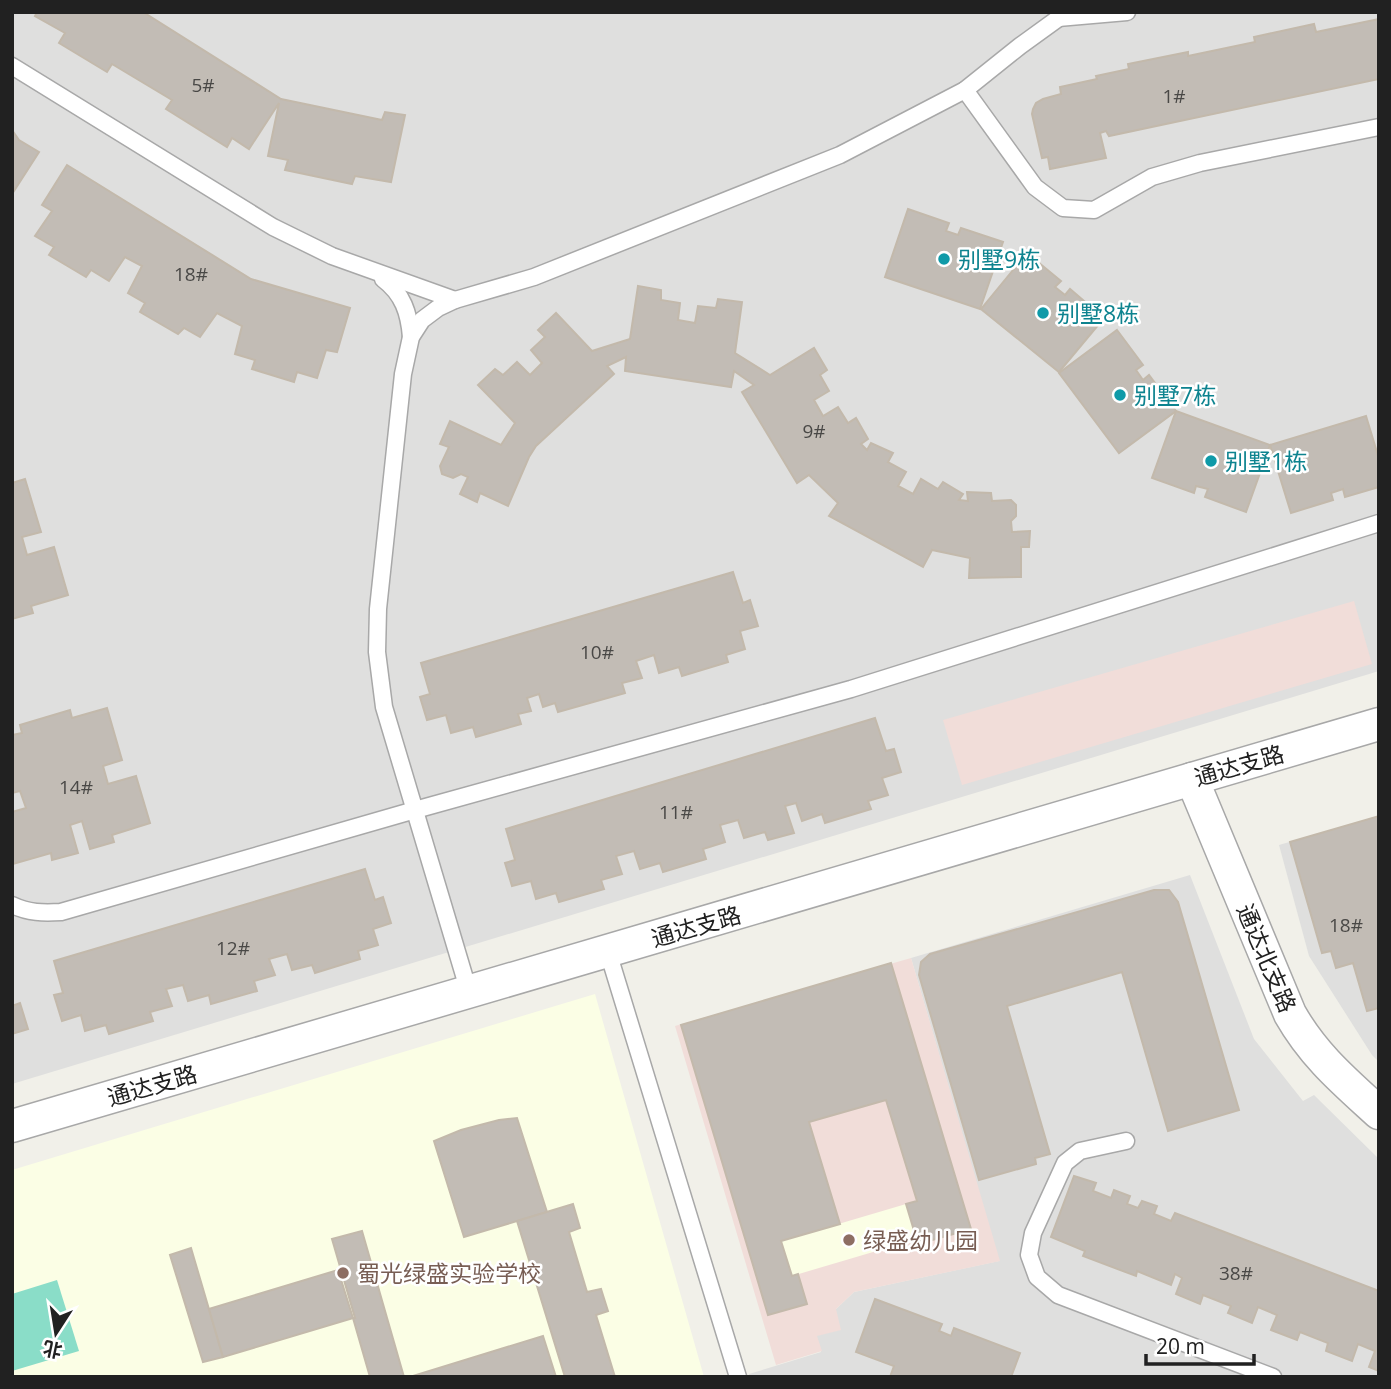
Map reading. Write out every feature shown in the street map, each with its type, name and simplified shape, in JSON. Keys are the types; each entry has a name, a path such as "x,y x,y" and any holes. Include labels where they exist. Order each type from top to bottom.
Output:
{"street":[{"name":"通达支路","path":"12,1126 1379,724"},
{"name":"通达北支路","path":"1192,779 1304,1039 1324,1063 1379,1113"}],"lane":[{"path":"411,337 422,320 455,300 534,276 840,155 965,90 1062,15 1128,12"},
{"path":"12,66 273,227 332,256 455,300"},
{"path":"965,90 1035,187 1063,208 1094,210 1152,177 1200,163 1379,127"},
{"path":"373,272 399,294 409,316 411,337 403,374 379,609 377,652 384,707 469,992"},
{"path":"12,905 24,911 61,912 851,689 1379,523"},
{"path":"608,952 738,1377"},
{"path":"1126,1141 1080,1151 1065,1164 1033,1233 1029,1255 1037,1277 1058,1295 1273,1377"}],"shaded area":[{"path":"12,12 1379,12 1379,671 12,1084"},
{"path":"1354,601 1372,664 962,785 943,720"},
{"path":"1379,816 1379,1062 1309,956 1279,845"},
{"path":"1190,875 1254,1039 1303,1101 1314,1095 1379,1159 1379,1377 750,1377 749,1374 821,1352 816,1336 836,1309 854,1292 999,1261 911,958"},
{"path":"911,958 1000,1261 854,1292 836,1309 841,1330 817,1336 822,1351 776,1365 675,1026"},
{"name":"蜀光绿盛实验学校","path":"595,994 704,1377 12,1377 12,1170"},
{"name":"绿盛幼儿园","path":"906,1204 917,1239 792,1276 781,1241"}],"green space":[{"path":"57,1280 79,1351 12,1371 12,1294"}],"building":[{"path":"37,12 143,12 281,99 382,120 385,112 405,115 391,182 355,176 352,184 285,170 288,160 268,156 279,103 249,149 232,138 227,147 166,109 172,100 112,64 107,72 59,43 65,33 35,16"},
{"path":"1379,19 1379,79 1109,136 1106,131 1100,133 1106,158 1050,169 1048,157 1042,158 1033,109 1036,103 1043,99 1061,94 1060,87 1129,69 1128,64 1188,52 1188,56 1255,42 1254,37 1314,24 1316,32"},
{"path":"12,130 19,140 39,152 12,194"},
{"path":"67,165 251,279 350,308 337,352 326,350 317,378 297,372 294,382 252,369 255,360 235,354 242,326 217,313 200,337 184,328 178,334 140,312 145,303 128,293 142,266 125,257 109,281 91,270 86,277 49,255 54,247 35,236 52,211 42,205"},
{"name":"别墅9栋","path":"908,209 949,223 946,231 958,235 961,228 1003,242 980,309 885,277"},
{"name":"别墅8栋","path":"1027,253 1061,281 1055,287 1065,295 1070,289 1104,318 1059,372 981,309"},
{"path":"638,286 661,290 661,300 680,303 678,320 695,323 698,306 716,308 718,299 742,302 735,353 770,375 814,348 827,370 820,375 829,391 814,400 823,416 838,407 848,423 856,418 868,439 861,444 867,450 871,443 893,453 888,462 906,472 898,486 913,494 921,479 938,489 943,482 963,494 959,500 968,501 967,492 991,493 992,501 1011,500 1016,505 1016,516 1011,521 1012,532 1030,531 1029,547 1021,547 1021,577 969,578 970,558 932,550 923,567 829,516 838,503 809,475 797,483 742,392 754,385 734,371 731,387 625,371 626,357 607,366 614,374 536,446 508,506 480,493 477,502 460,494 468,477 461,474 453,478 442,474 440,466 449,447 440,444 450,421 501,445 515,423 478,385 495,369 503,375 517,362 530,375 542,363 531,350 545,337 538,330 556,313 592,351 630,339"},
{"name":"别墅7栋","path":"1117,330 1143,365 1136,370 1143,380 1149,375 1176,411 1119,453 1059,373"},
{"name":"别墅1栋","path":"1176,411 1270,445 1246,512 1205,497 1208,489 1196,486 1194,493 1152,478"},
{"path":"1366,416 1379,459 1379,487 1345,497 1343,489 1331,493 1333,500 1291,513 1270,445"},
{"path":"25,479 41,532 22,537 27,555 54,547 68,595 31,606 33,613 12,619 12,483"},
{"path":"733,572 743,603 750,600 758,626 740,631 745,649 726,655 728,662 682,676 679,667 659,673 654,655 636,661 642,678 622,683 625,693 558,712 555,703 543,707 539,694 527,698 531,711 518,714 521,724 476,737 473,727 451,733 446,715 427,720 420,697 430,694 421,663"},
{"path":"107,708 122,760 103,766 108,784 136,776 150,823 112,835 114,842 90,849 82,821 70,825 78,853 52,860 51,853 13,864 12,812 26,808 20,791 12,793 12,735 22,733 20,725 70,710 72,718"},
{"path":"875,718 886,751 894,749 901,772 882,778 888,795 868,801 871,809 825,823 822,814 802,821 796,803 785,806 794,833 768,840 765,832 744,838 738,820 720,825 725,842 703,849 706,859 663,872 660,863 640,869 634,851 616,856 622,874 601,880 604,889 559,902 556,893 536,899 531,881 512,886 505,863 515,860 506,829"},
{"path":"1379,816 1379,1008 1367,1011 1353,963 1336,968 1331,951 1322,953 1290,842"},
{"path":"365,869 375,900 383,897 391,923 373,929 378,945 358,951 360,959 315,973 312,965 292,970 287,954 269,959 275,975 254,981 257,991 211,1004 209,995 188,1001 183,985 166,989 172,1006 150,1012 153,1021 109,1034 106,1025 85,1031 81,1015 62,1021 54,995 63,993 54,961"},
{"path":"1154,890 1169,890 1178,902 1239,1110 1168,1131 1122,972 1007,1006 1050,1154 1035,1158 1036,1164 979,1180 919,975 921,962 930,954"},
{"path":"891,963 971,1229 918,1244 906,1204 917,1201 886,1100 809,1122 840,1224 781,1241 792,1276 798,1274 807,1304 768,1315 681,1025"},
{"path":"20,1003 28,1029 12,1034 12,1006"},
{"path":"517,1118 547,1212 464,1237 434,1141 461,1130"},
{"path":"1074,1176 1096,1183 1093,1191 1111,1198 1114,1190 1130,1196 1127,1204 1138,1208 1142,1201 1157,1206 1154,1214 1171,1221 1175,1213 1379,1291 1379,1371 1369,1367 1375,1351 1358,1344 1352,1361 1326,1351 1328,1343 1300,1332 1297,1340 1271,1330 1277,1315 1258,1307 1252,1323 1228,1313 1231,1306 1203,1295 1200,1304 1176,1294 1182,1278 1175,1274 1171,1285 1137,1271 1136,1276 1083,1256 1085,1251 1051,1237"},
{"path":"573,1204 580,1228 569,1232 587,1292 601,1289 608,1311 596,1315 615,1377 565,1377 517,1221"},
{"path":"362,1231 404,1377 370,1377 353,1318 332,1239"},
{"path":"191,1248 223,1357 203,1362 170,1255"},
{"path":"338,1270 353,1318 223,1357 209,1309"},
{"path":"875,1299 942,1324 939,1331 951,1336 954,1328 1020,1353 1011,1377 890,1377 894,1366 856,1352"},
{"path":"543,1336 556,1377 413,1376"}],"place":[{"name":"别墅9栋","path":"944,259"},
{"name":"别墅8栋","path":"1043,313"},
{"name":"别墅7栋","path":"1120,395"},
{"name":"别墅1栋","path":"1211,461"},
{"name":"绿盛幼儿园","path":"849,1240"},
{"name":"蜀光绿盛实验学校","path":"343,1273"}]}
